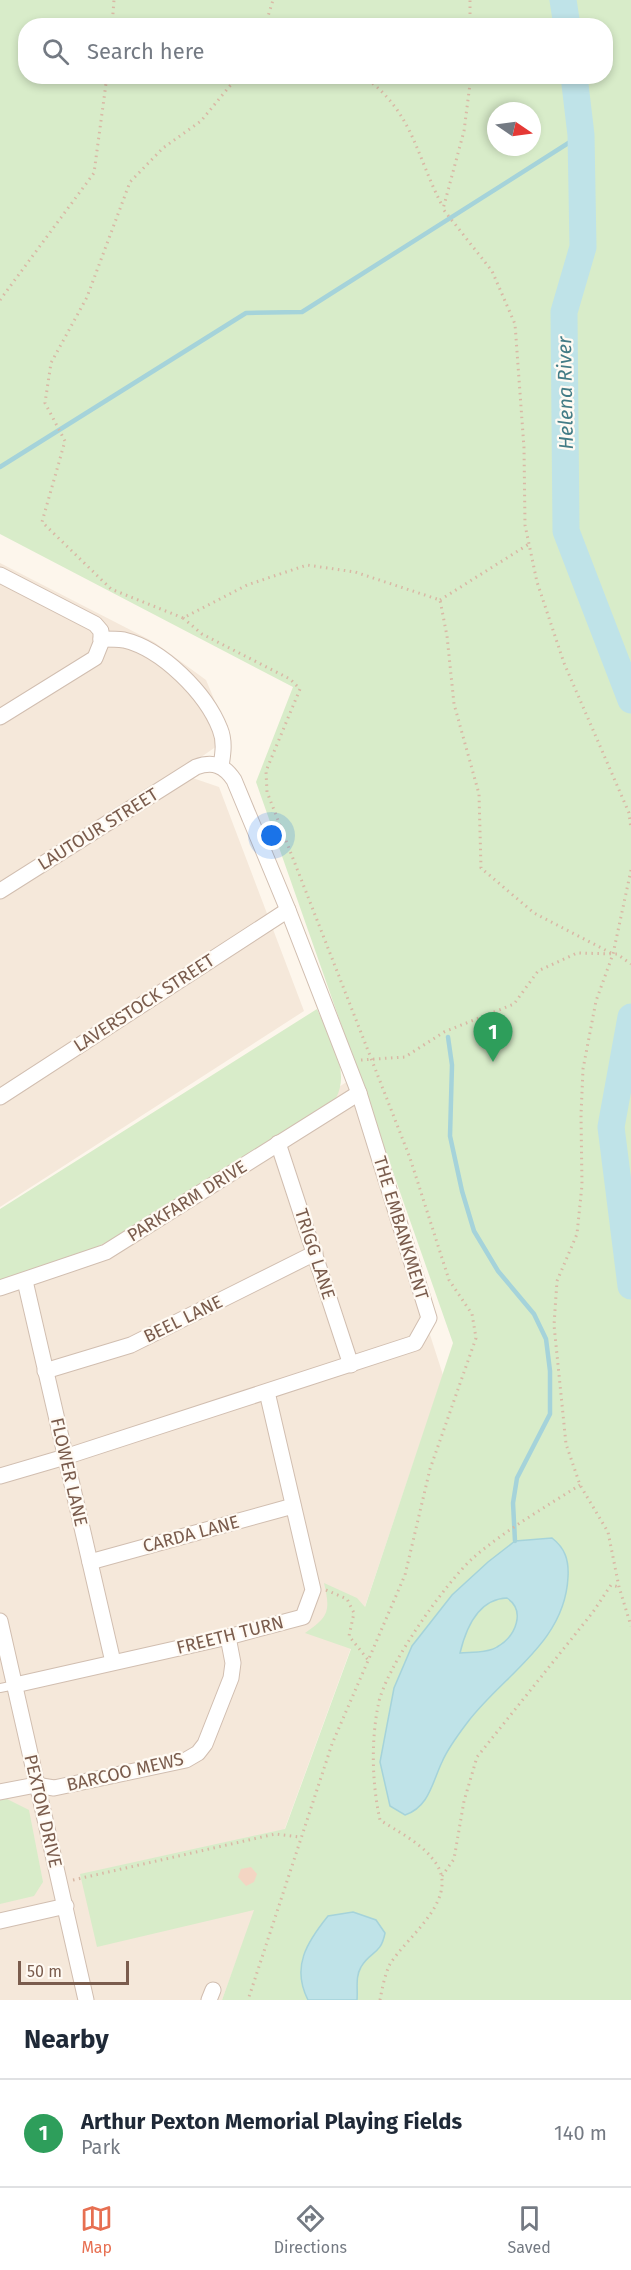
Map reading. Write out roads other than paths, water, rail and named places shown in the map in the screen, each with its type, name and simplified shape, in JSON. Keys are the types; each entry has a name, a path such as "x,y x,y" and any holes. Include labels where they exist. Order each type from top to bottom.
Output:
{"street":[{"path":"0,575 95,624 101,631 95,658 0,717"},
{"path":"101,639 124,640 157,654 185,677 220,729 224,749 221,766"},
{"name":"LAUTOUR STREET","path":"0,891 196,767 211,764 221,766"},
{"name":"THE EMBANKMENT","path":"0,1476 415,1343 429,1318 347,1062 234,780 221,766"},
{"name":"LAVERSTOCK STREET","path":"0,1097 288,910"},
{"name":"PARKFARM DRIVE","path":"1,1288 106,1252 358,1093"},
{"name":"TRIGG LANE","path":"278,1143 351,1365"},
{"name":"BEEL LANE","path":"45,1371 131,1345 315,1253"},
{"name":"FLOWER LANE","path":"25,1281 113,1662"},
{"path":"267,1392 293,1506"},
{"name":"CARDA LANE","path":"90,1562 293,1506"},
{"name":"FREETH TURN","path":"7,1687 228,1638 303,1617 313,1590 293,1506"},
{"name":"PEXTON DRIVE","path":"0,1621 7,1687 36,1785 66,1906 86,2000"},
{"name":"BARCOO MEWS","path":"36,1785 54,1788 186,1760 198,1753 205,1744 231,1678 233,1664 228,1638"},
{"path":"0,1792 36,1785"},
{"path":"0,1921 66,1906"}],"water":[{"path":"552,1538 563,1550 568,1565 568,1577 564,1600 556,1621 530,1657 467,1723 447,1752 425,1800 405,1815 390,1806 380,1762 394,1688 412,1646 452,1595 515,1541","holes":["507,1598 513,1603 517,1616 516,1623 514,1630 504,1642 489,1650 460,1653 470,1625 481,1609 497,1600"]},
{"path":"353,1912 376,1920 385,1933 381,1945 364,1962 359,1971 357,2000 308,2000 303,1988 301,1966 308,1945 328,1916"}],"waterway":[{"name":"Helena River","path":"563,0 566,18"},
{"name":"Helena River","path":"575,84 581,135 583,247 564,312 566,531 631,700"},
{"path":"0,467 246,313 302,312 581,135"},
{"name":"Helena River","path":"631,1017 611,1127 631,1286"},
{"path":"448,1037 452,1065 450,1136 462,1191 474,1231 498,1271 534,1314 546,1339 550,1371 550,1414 517,1478 513,1503 515,1541"}],"place":[{"name":"Arthur Pexton Memorial Playing Fields","path":"493,1062"}]}
